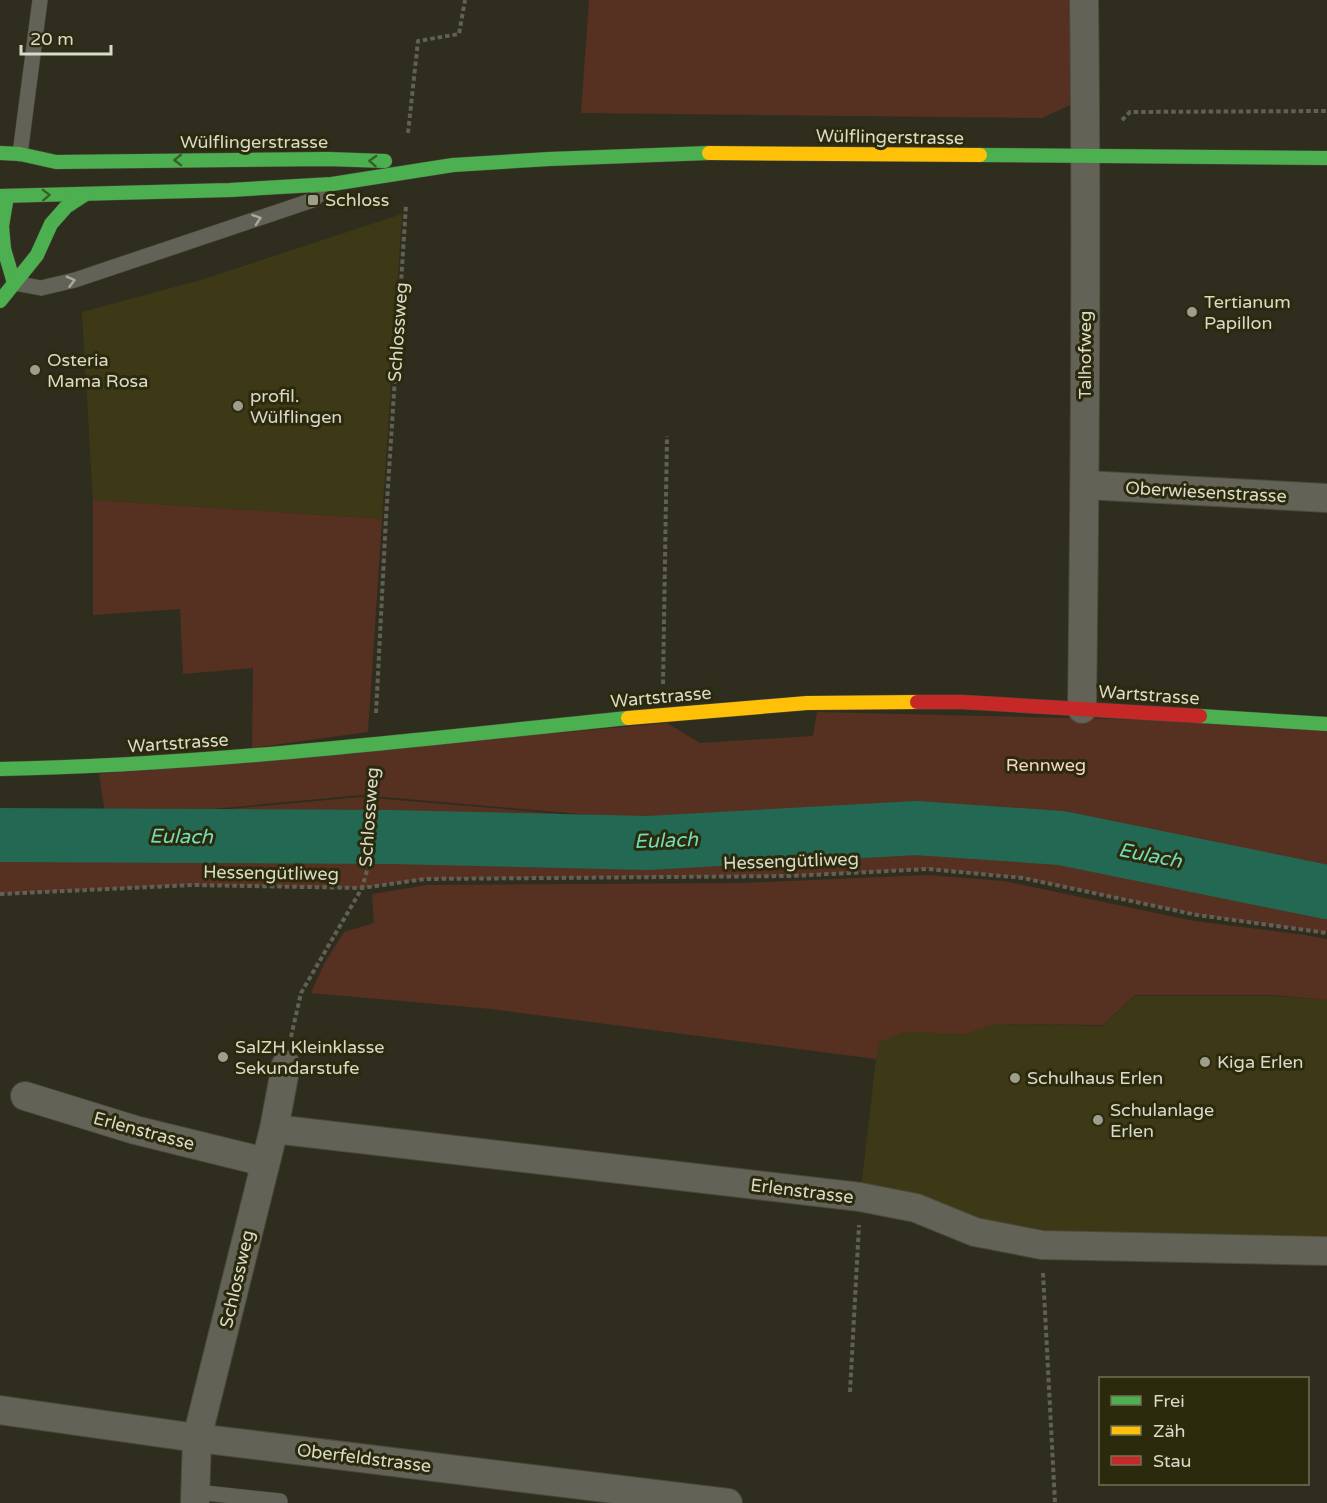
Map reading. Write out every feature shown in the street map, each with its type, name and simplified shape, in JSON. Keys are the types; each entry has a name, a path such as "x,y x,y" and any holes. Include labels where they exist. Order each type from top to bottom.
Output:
{"main road":[{"path":"0,153 20,154 56,162"},
{"name":"Wülflingerstrasse","path":"4,196 230,190 332,184 453,165 716,153 1327,158"},
{"name":"Wülflingerstrasse","path":"56,162 328,159 453,165"},
{"path":"36,171 56,162"},
{"path":"14,284 4,249 2,226 4,196 20,183"},
{"path":"0,301 37,255 51,224 66,207 86,194"},
{"name":"Wartstrasse","path":"0,769 188,761 807,703 962,702 1327,724"}],"street":[{"name":"Talhofweg","path":"1082,709 1086,157 1084,0"},
{"name":"Oberwiesenstrasse","path":"1085,485 1327,498"},
{"name":"Schlossweg","path":"196,1498 198,1438 274,1129 286,1065"},
{"name":"Erlenstrasse","path":"25,1096 135,1130 265,1162"},
{"name":"Erlenstrasse","path":"274,1129 860,1197 916,1208 975,1232 1042,1245 1327,1251"},
{"name":"Oberfeldstrasse","path":"0,1410 198,1438 728,1503"}],"lane":[{"path":"20,154 40,0"},
{"path":"14,284 41,288 75,280 313,200 332,184"},
{"path":"196,1498 280,1501"}],"path":[{"path":"408,133 417,41 459,34 465,0"},
{"path":"1122,120 1130,112 1327,111"},
{"name":"Schlossweg","path":"286,1065 301,993 362,888 368,867 386,518 406,205"},
{"path":"662,715 667,436"},
{"name":"Hessengütliweg","path":"0,894 193,885 362,888 425,879 789,876 928,869 1023,878 1197,915 1327,933"},
{"path":"850,1392 860,1197"},
{"path":"1042,1245 1055,1503"}],"shaded area":[{"name":"profil. Wülflingen","path":"402,214 382,519 93,500 82,312 201,280"},
{"name":"Schulanlage Erlen","path":"1135,996 1272,996 1327,1000 1327,1251 1042,1245 860,1197 878,1042 904,1031 964,1034 998,1024 1102,1026"}],"green space":[{"path":"589,0 1075,0 1079,101 1042,118 581,113"},
{"path":"93,500 382,519 368,732 252,748 253,668 183,674 180,609 93,615"},
{"name":"Rennweg","path":"817,712 1327,724 1327,933 1197,915 1023,878 928,869 789,876 425,879 362,888 193,885 0,894 0,848 98,846 107,820 360,797 670,823 706,818 671,822 361,795 106,819 99,774 667,723 700,743 813,736"},
{"path":"927,875 1004,881 1194,921 1327,939 1327,1000 1272,995 1135,995 1103,1025 997,1024 965,1034 904,1032 879,1042 876,1059 491,1009 311,993 324,964 344,932 374,923 372,894 427,885 743,883"}],"waterway":[{"name":"Eulach","path":"0,835 390,837 648,843 916,828 1061,838 1327,892"}],"traffic: fast":[{"path":"0,153 20,154 56,162 328,159 385,161"},
{"path":"0,196 230,190 332,184 453,165 709,153"},
{"path":"980,155 1327,158"},
{"path":"0,301 37,255 51,224 66,207 86,194"},
{"path":"7,196 2,226 4,249 14,283"},
{"path":"1200,716 1327,724"},
{"path":"0,769 79,767 236,757 628,718"}],"traffic: slow":[{"path":"709,153 980,155"},
{"path":"628,718 807,703 917,702"}],"traffic: jam":[{"path":"917,702 962,702 1200,716"}],"place":[{"name":"Schloss","path":"313,200"},
{"name":"Tertianum Papillon","path":"1192,312"},
{"name":"Osteria Mama Rosa","path":"35,370"},
{"name":"profil. Wülflingen","path":"238,406"},
{"name":"SalZH Kleinklasse Sekundarstufe","path":"223,1057"},
{"name":"Kiga Erlen","path":"1205,1062"},
{"name":"Schulhaus Erlen","path":"1015,1078"},
{"name":"Schulanlage Erlen","path":"1098,1120"}]}
